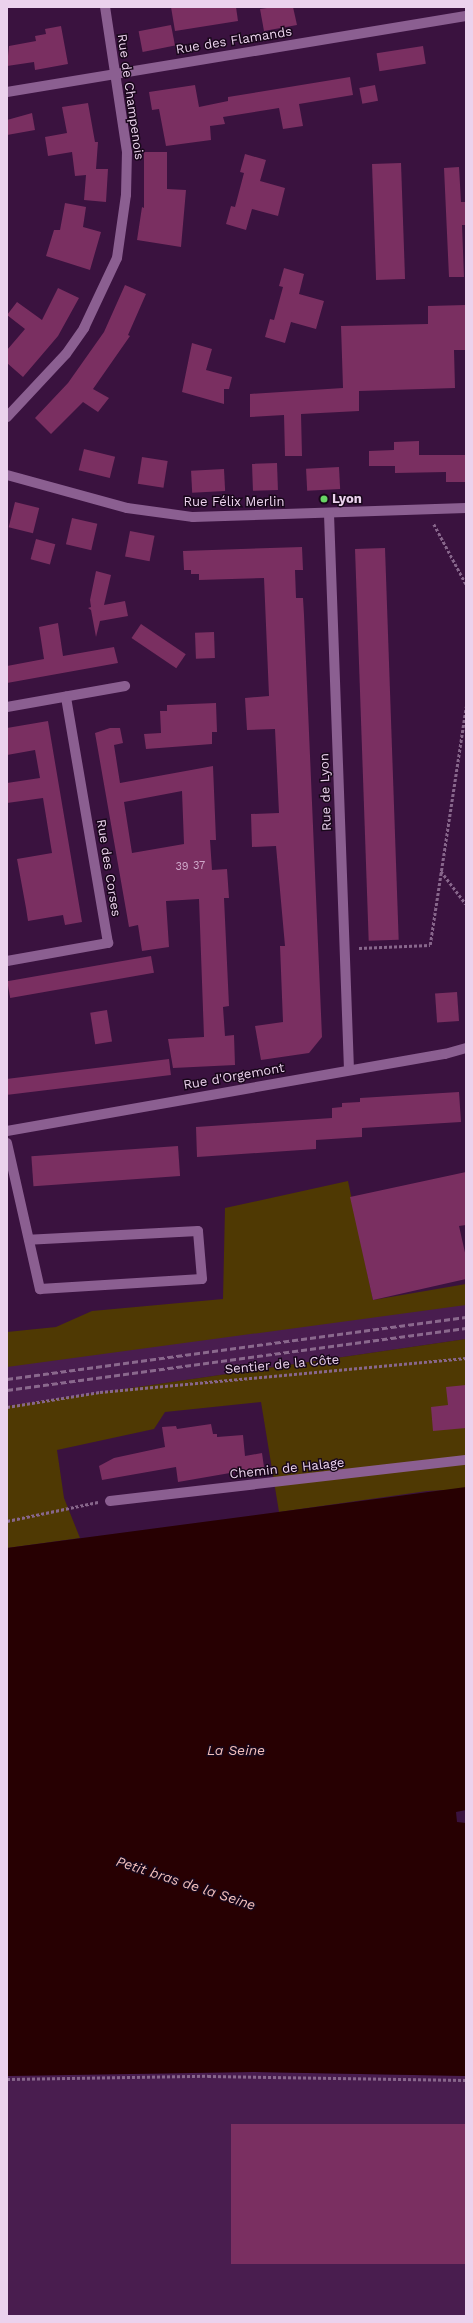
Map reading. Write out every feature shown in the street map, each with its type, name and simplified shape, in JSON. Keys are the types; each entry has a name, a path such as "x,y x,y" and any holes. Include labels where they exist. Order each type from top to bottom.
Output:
{"street":[{"name":"Rue de Champenois","path":"7,417 66,354 84,328 117,258 126,195 127,152 105,7"},
{"name":"Rue des Flamands","path":"7,92 466,16"},
{"name":"Rue Félix Merlin","path":"7,475 109,504 166,514 207,517 329,514 466,508"},
{"name":"Rue de Lyon","path":"329,514 349,1070"},
{"path":"7,707 125,686"},
{"name":"Rue des Corses","path":"7,961 108,943 66,697"},
{"name":"Rue d'Orgemont","path":"7,1131 445,1054 466,1048"},
{"path":"7,1143 40,1289 202,1279 198,1231 29,1240"},
{"name":"Chemin de Halage","path":"110,1501 466,1460"}],"path":[{"path":"434,526 466,584"},
{"path":"344,949 430,945 466,707"},
{"path":"441,870 466,904"},
{"name":"Sentier de la Côte","path":"7,1407 100,1392 466,1358"},
{"path":"7,1521 110,1501"},
{"path":"7,2079 208,2076 466,2080"}],"shaded area":[{"path":"348,1181 373,1300 466,1284 466,1305 7,1367 7,1332 56,1327 92,1311 223,1299 225,1208"},
{"path":"466,1292 466,1339 7,1406 7,1352"},
{"path":"466,1339 466,1489 427,1491 279,1512 261,1402 165,1412 154,1429 57,1450 64,1498 80,1538 7,1548 7,1406"},
{"path":"253,2072 466,2076 466,2316 7,2316 7,2076"}],"water":[{"name":"La Seine","path":"466,1487 466,1810 456,1812 457,1822 466,1823 466,2076 253,2072 7,2076 7,1548"}],"building":[{"path":"171,7 236,7 238,21 175,31"},
{"path":"293,7 297,25 264,31 260,9"},
{"path":"171,25 175,46 143,52 139,31"},
{"path":"61,26 68,64 35,70 34,62 7,66 9,46 36,41 35,36 46,34 45,29"},
{"path":"423,46 426,64 379,71 377,53"},
{"path":"350,77 353,95 299,104 303,126 283,129 279,108 223,117 225,124 210,126 211,140 166,146 159,109 152,110 149,92 195,85 199,107 228,101 228,97"},
{"path":"375,85 378,101 362,104 359,88"},
{"path":"88,103 95,142 98,142 96,169 108,169 106,202 84,200 86,175 75,176 72,152 48,156 45,137 67,133 62,107"},
{"path":"32,113 35,130 7,135 7,120"},
{"path":"144,152 167,152 167,189 186,190 181,247 137,240 142,207 144,208"},
{"path":"245,154 266,160 260,181 285,188 278,216 252,209 246,230 226,224 231,206 235,207 244,173 240,172"},
{"path":"401,163 405,279 376,280 372,164"},
{"path":"459,167 461,202 466,202 466,225 462,225 464,277 449,277 444,168"},
{"path":"65,203 86,207 83,227 101,232 90,270 46,256 54,230 60,230"},
{"path":"284,268 304,274 299,294 324,301 316,329 291,322 285,343 265,337 270,319 274,320 283,287 279,286"},
{"path":"125,285 146,294 128,335 130,336 93,389 109,398 98,412 83,402 51,434 35,418 68,383 104,332"},
{"path":"58,288 79,298 58,336 23,377 7,363 7,350 25,329 7,315 17,302 42,320"},
{"path":"466,305 466,350 454,350 455,388 359,391 359,411 301,414 302,456 285,456 284,415 250,417 250,394 343,388 341,326 428,324 428,306"},
{"path":"192,343 212,349 206,370 232,377 229,389 224,389 224,404 182,392"},
{"path":"419,441 419,455 466,455 466,482 446,482 446,472 395,473 395,466 369,466 369,451 394,450 394,442"},
{"path":"84,449 115,457 110,478 79,470"},
{"path":"142,457 168,461 163,488 138,484"},
{"path":"277,463 278,490 253,491 252,464"},
{"path":"339,467 340,489 307,491 306,469"},
{"path":"224,469 225,491 192,493 191,471"},
{"path":"15,502 39,508 33,533 9,527"},
{"path":"72,518 97,524 91,550 66,544"},
{"path":"130,531 155,536 150,561 125,557"},
{"path":"36,539 55,544 50,564 31,559"},
{"path":"302,547 303,570 295,570 296,598 303,598 322,1037 309,1053 261,1060 255,1026 283,1022 280,946 285,946 276,846 252,847 251,814 279,813 275,729 247,730 245,698 269,696 264,578 199,580 199,574 191,574 191,570 184,570 183,551"},
{"path":"385,548 399,940 369,941 355,549"},
{"path":"96,571 111,575 104,605 125,601 128,616 100,621 96,637 91,610 88,608 91,607 90,600"},
{"path":"58,623 63,656 114,647 118,663 7,683 7,666 44,659 39,627"},
{"path":"141,624 186,654 176,668 131,638"},
{"path":"214,632 215,658 196,659 195,633"},
{"path":"216,703 217,732 212,732 212,744 146,749 144,734 161,733 160,711 167,711 167,705"},
{"path":"48,721 82,922 65,925 63,915 28,921 17,859 52,853 43,798 7,803 7,783 40,778 35,750 7,755 7,728"},
{"path":"110,728 120,728 123,743 114,745 120,783 213,766 216,840 210,840 212,870 227,869 229,898 224,898 229,1006 223,1007 225,1036 234,1035 235,1065 173,1068 168,1039 204,1037 199,899 166,901 169,947 142,951 138,925 129,927 95,733","holes":["182,791 184,844 132,853 124,802"]},
{"path":"151,956 154,973 10,998 7,981"},
{"path":"457,992 459,1021 437,1022 435,994"},
{"path":"107,1010 112,1042 95,1044 90,1013"},
{"path":"169,1059 171,1075 8,1095 7,1079"},
{"path":"459,1092 461,1122 362,1128 362,1137 316,1140 316,1149 197,1157 196,1127 332,1118 332,1108 342,1107 342,1103 360,1102 360,1098"},
{"path":"178,1146 180,1176 33,1186 31,1156"},
{"path":"466,1172 466,1225 459,1226 466,1257 466,1279 373,1300 350,1197"},
{"path":"466,1385 466,1428 433,1431 431,1407 448,1405 446,1387"},
{"path":"211,1424 213,1434 217,1434 217,1437 243,1435 245,1456 262,1453 264,1467 178,1482 176,1467 102,1480 99,1466 114,1458 165,1447 162,1427 176,1426 177,1429"},
{"path":"231,2124 466,2124 466,2264 231,2264"}],"railway":[{"path":"7,1379 466,1317"},
{"path":"7,1390 466,1328"}],"place":[{"name":"Lyon","path":"324,499"}],"water label":[{"name":"Petit bras de la Seine","path":"186,1883"}]}
